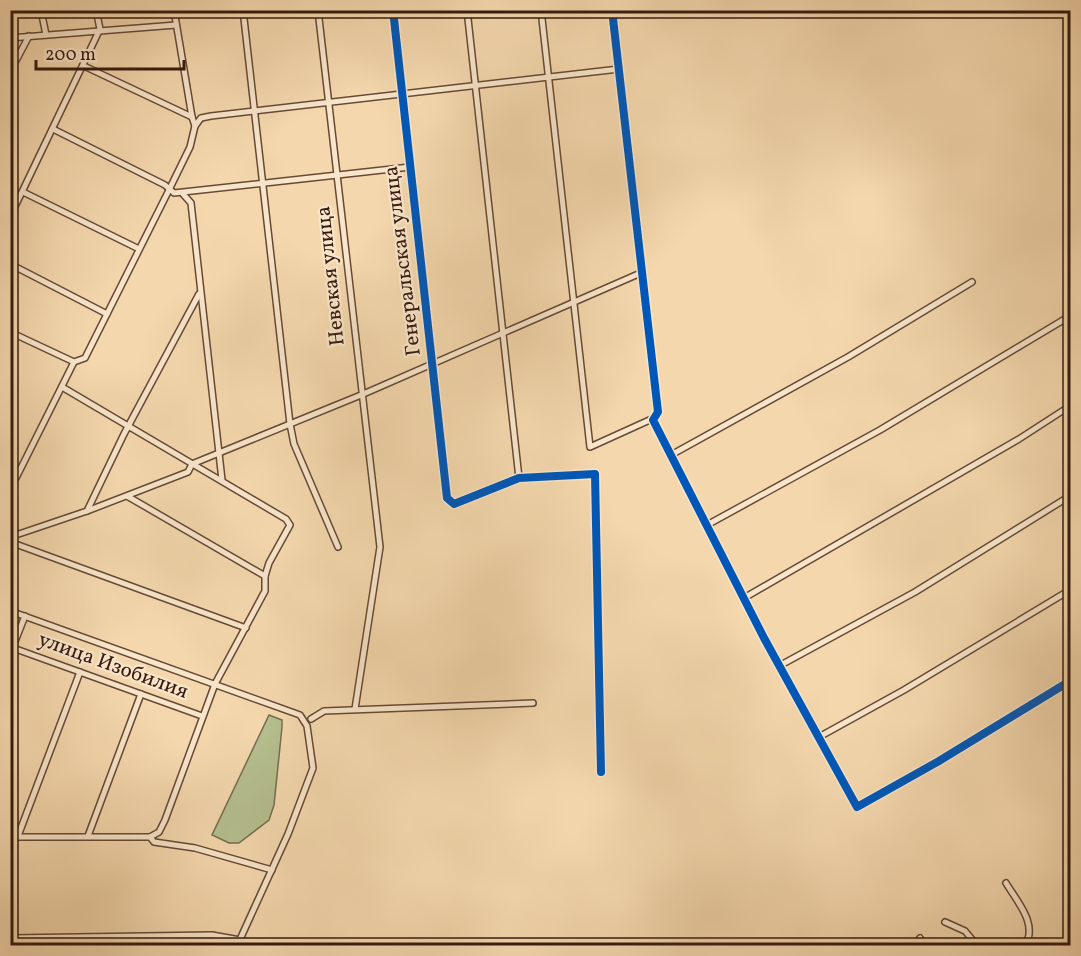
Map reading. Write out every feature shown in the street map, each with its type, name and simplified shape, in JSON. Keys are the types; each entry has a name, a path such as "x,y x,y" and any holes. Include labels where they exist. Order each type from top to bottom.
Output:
{"street":[{"path":"41,10 46,35"},
{"path":"10,217 100,29 96,10"},
{"path":"174,10 195,126"},
{"path":"243,10 290,424 294,444 338,547"},
{"name":"Невская улица","path":"318,10 380,547 355,710"},
{"name":"Генеральская улица","path":"393,10 447,498 454,504 519,478"},
{"path":"467,10 519,478 595,474 601,772"},
{"path":"541,10 590,447 653,420 658,412 644,272 612,10"},
{"path":"10,38 176,24"},
{"path":"10,72 29,36"},
{"path":"84,66 192,117"},
{"path":"10,490 74,362 85,358 190,147 195,126 201,118 619,69"},
{"path":"53,129 165,185 169,190 188,196 191,203 222,480"},
{"path":"181,193 410,167"},
{"path":"23,192 139,249"},
{"path":"10,264 107,314"},
{"path":"10,537 87,511 188,472 192,464 361,395 644,272"},
{"path":"671,455 848,357 972,282"},
{"path":"87,511 200,292"},
{"path":"707,525 880,430 1071,316"},
{"path":"10,332 74,362"},
{"path":"10,837 150,837 159,832 215,684 265,591 265,576 269,562 289,529 288,521 62,387"},
{"path":"744,598 1019,439 1071,405"},
{"path":"653,420 779,666 857,807 939,761 1071,681"},
{"path":"127,496 265,576"},
{"path":"779,666 915,592 1071,496"},
{"path":"10,542 246,628"},
{"path":"819,737 904,690 1071,590"},
{"path":"10,611 300,715 306,722 313,768 272,870 238,943 212,935 10,938"},
{"path":"10,654 25,616"},
{"name":"улица Изобилия","path":"13,648 202,716"},
{"path":"18,836 80,672"},
{"path":"88,836 141,694"},
{"path":"311,719 324,711 533,704"},
{"path":"150,837 154,842 195,848 272,870"},
{"path":"1006,883 1030,927 1030,936 1024,945"},
{"path":"945,922 965,931 975,943"},
{"path":"63,937 65,945"},
{"path":"920,938 925,945"}],"green space":[{"path":"269,715 282,720 274,805 269,820 239,843 229,843 212,835"}],"cycle path":[{"path":"393,10 447,498 454,504 519,478 595,474 601,772"},
{"path":"612,10 658,412 653,420 764,638 857,807 939,761 1070,681"}]}
